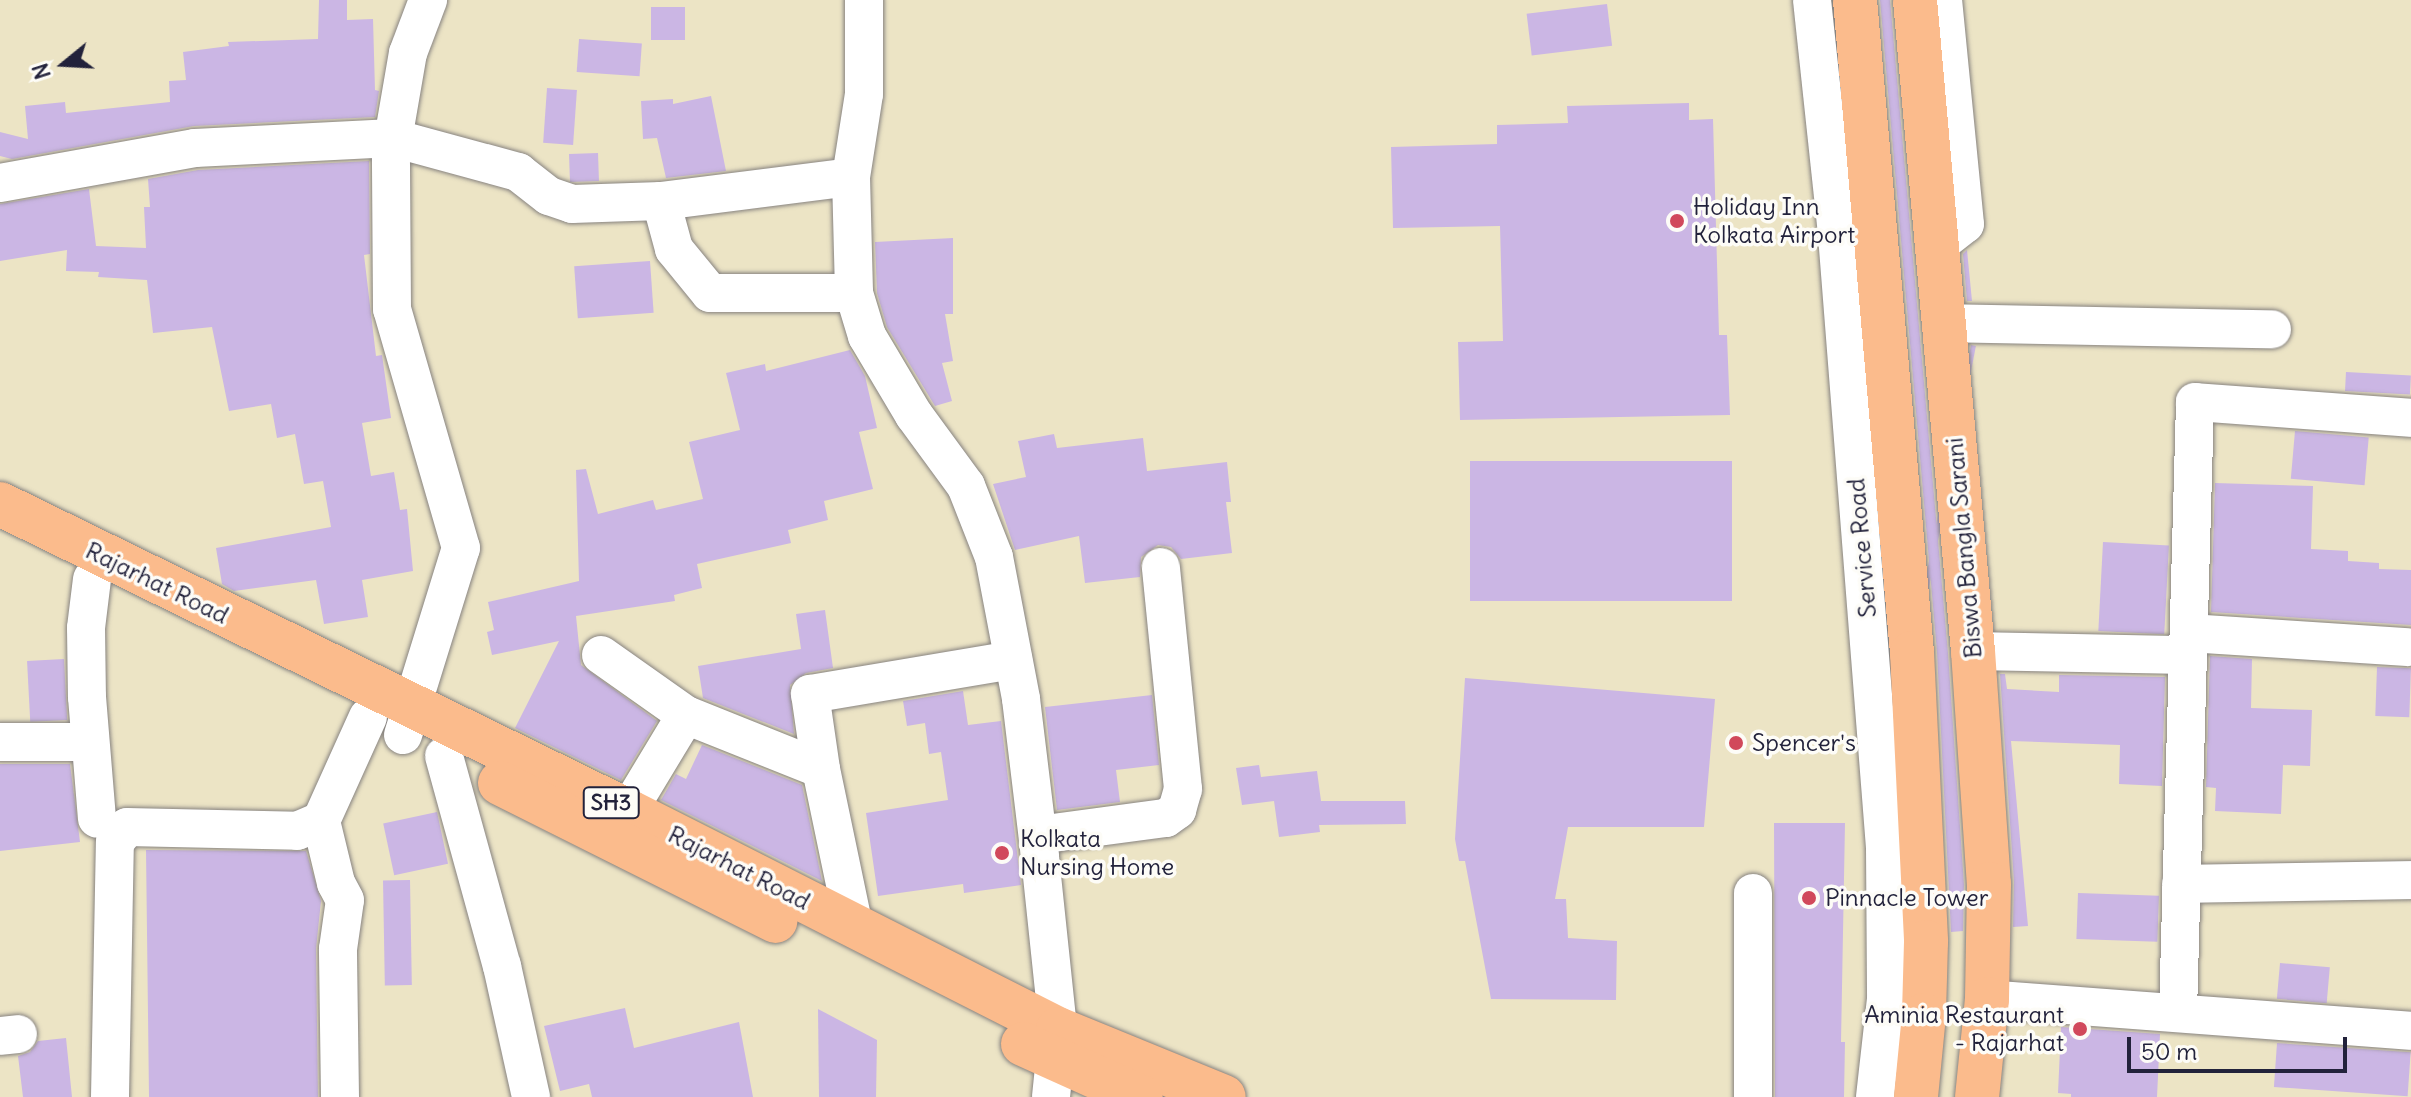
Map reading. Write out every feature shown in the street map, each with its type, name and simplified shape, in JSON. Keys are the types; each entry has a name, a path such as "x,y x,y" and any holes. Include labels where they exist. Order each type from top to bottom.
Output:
{"main road":[{"path":"1855,0 1912,653 1926,942 1916,1097"},
{"name":"Biswa Bangla Sarani","path":"1915,0 1973,651 1989,884 1987,999 1977,1097"},
{"name":"Rajarhat Road","path":"0,504 394,720 444,756 1054,1062 1141,1097"},
{"name":"Rajarhat Road","path":"0,533 394,720 628,811 854,927 1054,1062 1224,1097"}],"street":[{"path":"110,1097 115,842 127,827 297,831 321,821 394,720 461,548 392,309 393,138 408,53 428,0"},
{"path":"864,0 864,94 851,177 854,293 867,336 914,415 966,486 994,557 1013,660 1038,835 1054,1062"},
{"name":"Service Road","path":"1812,0 1837,235 1885,848 1886,999 1875,1097"},
{"path":"1938,245 1965,224 1943,0"},
{"path":"0,183 195,148 393,138 518,172 549,196 572,204 661,201 851,177"},
{"path":"661,201 674,249 710,293 854,293"},
{"path":"1945,323 2272,329"},
{"path":"2178,1012 2195,402 2411,418"},
{"path":"1038,835 1166,818 1177,810 1183,789 1161,567"},
{"path":"92,579 86,628 89,742 97,819"},
{"path":"1973,651 2188,644 2408,647"},
{"path":"601,655 686,715 821,769"},
{"path":"854,927 821,769 810,694 1013,660"},
{"path":"628,811 686,715"},
{"path":"0,742 89,742"},
{"path":"444,756 502,966 531,1097"},
{"path":"321,821 336,883 345,900 338,949 340,1097"},
{"path":"2181,884 2411,880"},
{"path":"1753,893 1753,1097"},
{"path":"1987,999 2411,1031"}],"building":[{"path":"319,0 347,0 347,20 373,19 375,90 379,91 375,117 194,126 12,159 0,156 0,132 28,139 25,106 65,102 66,113 170,102 169,81 186,80 183,52 229,46 228,42 318,39"},
{"path":"1880,0 1890,0 1948,653 1964,885 1963,931 1951,932 1937,652"},
{"path":"1607,4 1612,46 1532,56 1527,14"},
{"path":"651,7 685,7 685,40 651,40"},
{"path":"579,39 642,43 640,76 577,72"},
{"path":"547,88 577,90 573,145 543,143"},
{"path":"711,96 726,171 666,178 657,138 643,139 641,101 673,99 673,104"},
{"path":"1689,103 1689,120 1713,119 1719,335 1727,335 1730,415 1460,420 1458,342 1503,341 1500,226 1393,228 1391,147 1497,144 1497,125 1568,123 1567,106"},
{"path":"598,153 599,181 570,182 569,154"},
{"path":"369,161 370,254 364,255 376,356 382,355 391,418 362,423 371,476 394,472 400,510 407,509 413,571 362,580 368,617 324,624 316,580 234,591 222,584 216,548 331,527 323,481 304,484 295,434 277,438 271,404 229,411 212,327 153,333 147,280 98,277 99,272 66,271 67,250 0,261 0,204 89,189 96,246 146,248 144,207 150,207 148,179 198,170"},
{"path":"953,238 953,314 945,314 953,361 942,363 952,401 935,406 887,327 877,293 875,242"},
{"path":"1967,250 1972,301 1967,301 1963,254"},
{"path":"650,261 654,313 578,318 574,266"},
{"path":"1971,345 1976,346 1922,626 1917,625"},
{"path":"850,350 865,376 877,428 859,432 873,489 824,501 828,520 788,530 791,543 697,564 702,588 674,595 675,601 576,616 581,665 657,721 621,780 515,728 559,641 492,655 487,632 494,630 488,602 579,581 576,470 586,469 598,514 653,500 656,510 703,499 689,442 740,430 726,373 765,364 766,371"},
{"path":"2346,372 2411,375 2410,394 2345,391"},
{"path":"2295,431 2369,437 2365,485 2291,479"},
{"path":"1054,434 1057,448 1143,438 1147,471 1227,462 1231,502 1226,502 1232,553 1181,559 1171,547 1158,545 1141,557 1140,577 1085,583 1079,536 1015,550 993,484 1026,477 1018,441"},
{"path":"1470,461 1732,461 1732,601 1470,601"},
{"path":"2215,483 2313,486 2311,549 2348,551 2348,561 2379,563 2379,569 2411,570 2411,625 2211,612"},
{"path":"2103,542 2169,545 2164,634 2098,631"},
{"path":"825,610 833,668 806,673 790,685 794,734 703,698 698,666 801,649 796,614"},
{"path":"2210,656 2252,659 2251,708 2312,710 2310,766 2283,765 2281,814 2215,811 2216,788 2206,787"},
{"path":"64,659 67,720 30,722 27,661"},
{"path":"2377,667 2411,668 2409,717 2375,716"},
{"path":"2000,674 2005,674 2007,689 2059,692 2059,675 2165,677 2162,786 2119,784 2120,745 2011,741 2028,926 2013,927 2014,882"},
{"path":"1465,678 1715,699 1704,827 1568,827 1555,899 1566,899 1568,938 1617,941 1616,1000 1491,999 1465,861 1459,861 1455,839"},
{"path":"963,691 968,725 1001,721 1021,885 964,893 963,884 878,896 866,813 948,800 941,752 929,754 925,723 907,726 903,701"},
{"path":"1152,695 1159,765 1116,770 1120,802 1057,810 1045,707"},
{"path":"702,745 802,785 822,881 661,800 676,774 686,779"},
{"path":"0,764 70,764 80,842 0,851"},
{"path":"1259,765 1261,777 1317,771 1321,801 1405,801 1406,824 1319,825 1320,832 1279,837 1274,801 1242,805 1236,768"},
{"path":"437,812 448,864 394,875 383,823"},
{"path":"1774,823 1845,823 1841,1042 1845,1042 1844,1097 1775,1097"},
{"path":"146,850 306,851 321,901 316,949 318,1097 149,1097"},
{"path":"383,880 410,880 412,985 385,985"},
{"path":"2078,893 2159,896 2157,942 2076,939"},
{"path":"2280,963 2330,967 2327,1003 2277,999"},
{"path":"625,1008 634,1048 739,1022 753,1097 592,1097 589,1084 560,1091 544,1026"},
{"path":"818,1009 877,1040 876,1097 819,1097"},
{"path":"2061,1027 2160,1034 2157,1097 2071,1097 2071,1094 2058,1093"},
{"path":"66,1038 72,1097 23,1097 18,1056 30,1052 38,1041"},
{"path":"2277,1043 2411,1052 2408,1096 2274,1087"}],"place":[{"name":"Holiday Inn Kolkata Airport","path":"1677,221"},
{"name":"Spencer's","path":"1736,743"},
{"name":"Kolkata Nursing Home","path":"1002,853"},
{"name":"Pinnacle Tower","path":"1809,898"},
{"name":"Aminia Restaurant - Rajarhat","path":"2080,1029"}]}
